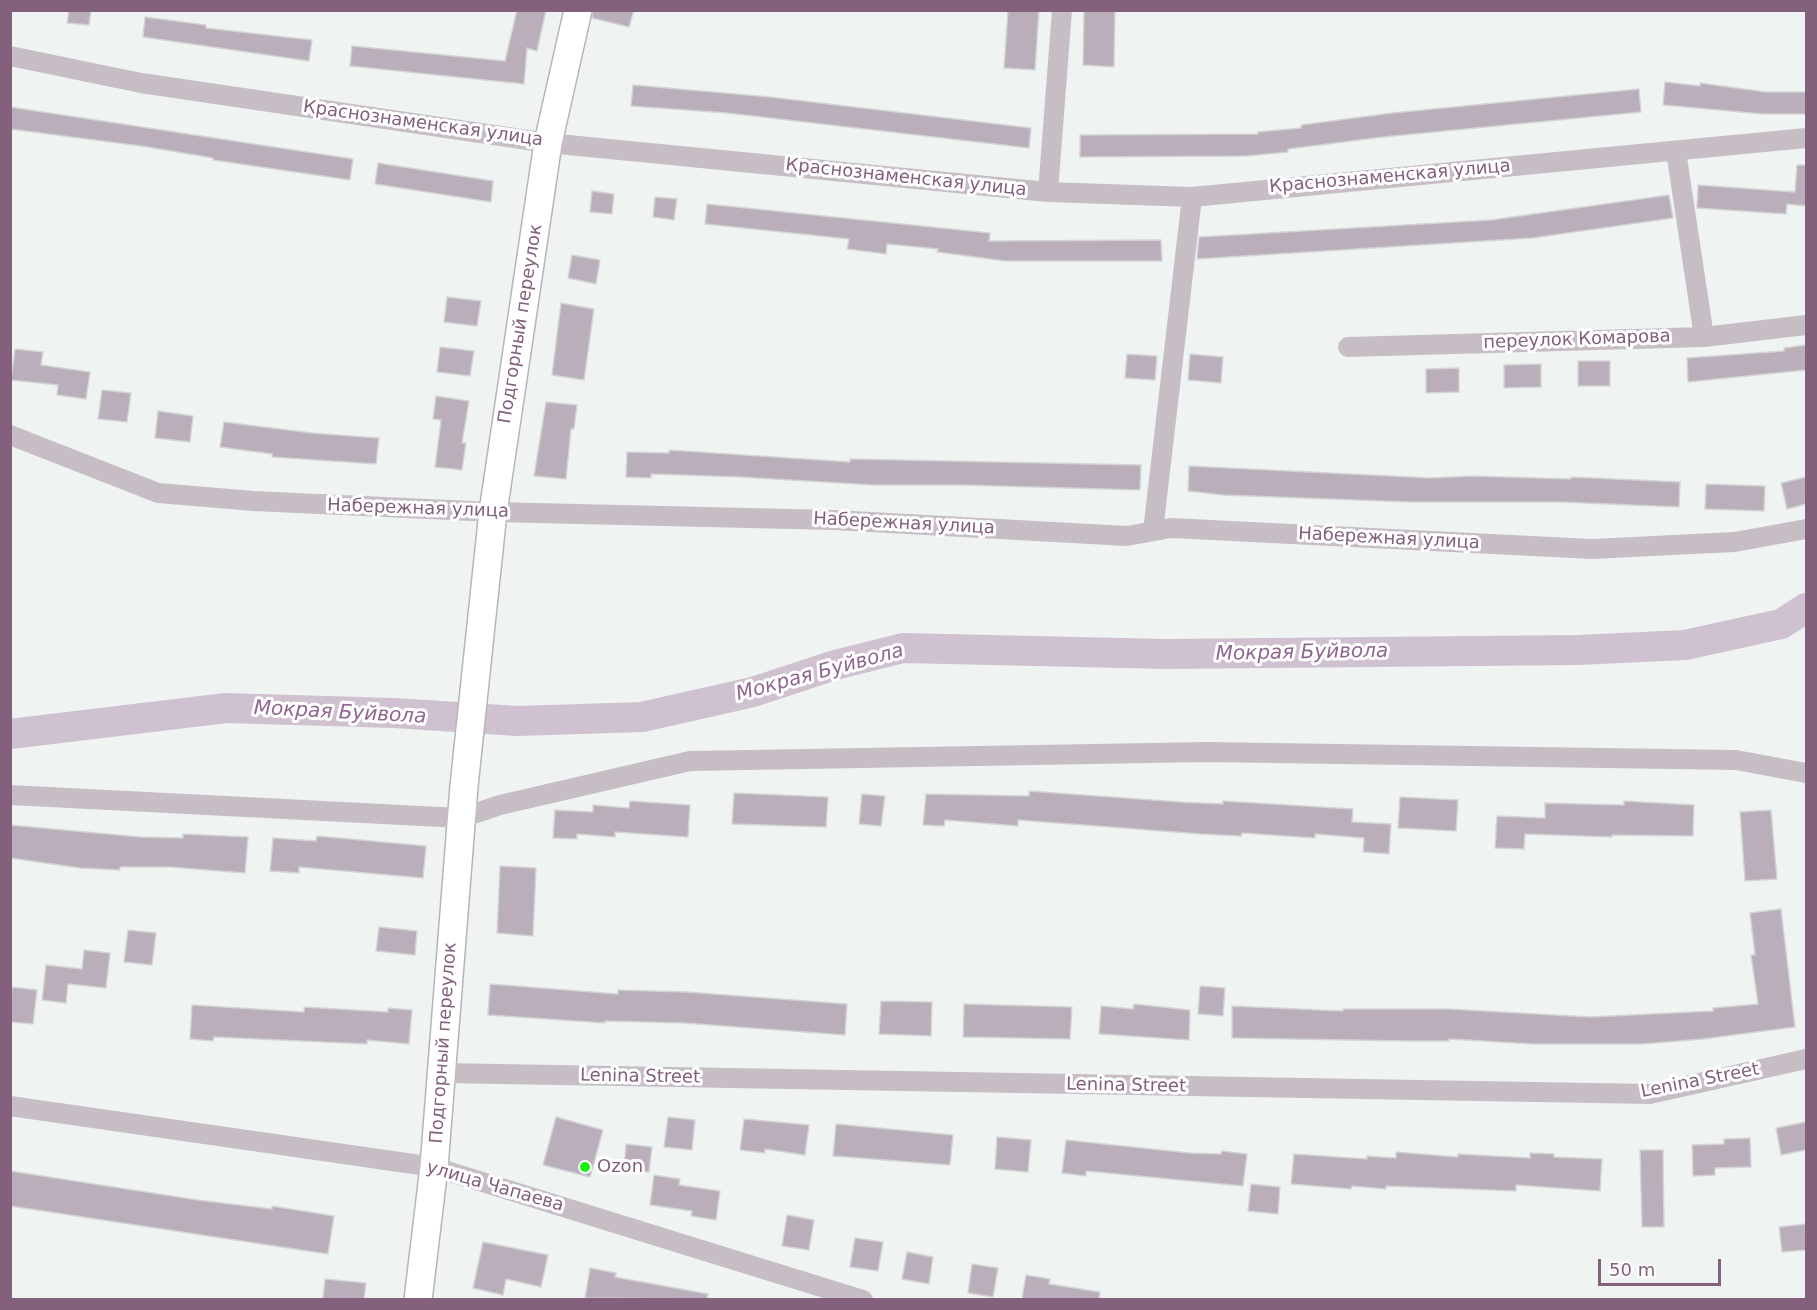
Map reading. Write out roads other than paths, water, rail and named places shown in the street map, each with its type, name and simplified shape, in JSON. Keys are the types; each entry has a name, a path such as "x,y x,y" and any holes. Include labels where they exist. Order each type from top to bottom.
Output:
{"main road":[{"name":"Подгорный переулок","path":"418,1299 434,1167 461,818 493,512 548,143 578,10"}],"street":[{"path":"1048,192 1062,10"},
{"name":"Краснознаменская улица","path":"10,56 141,83 548,143 1048,192 1192,197 1806,138"},
{"path":"1676,151 1704,337"},
{"path":"1153,531 1192,197"},
{"name":"переулок Комарова","path":"1348,347 1704,337 1806,325"},
{"name":"Набережная улица","path":"10,435 158,493 254,501 493,512 834,520 1127,536 1183,529 1592,549 1735,542 1806,529"},
{"path":"10,795 461,818 500,805 690,761 1207,752 1736,760 1806,773"},
{"name":"Lenina Street","path":"442,1073 1650,1094 1806,1059"},
{"name":"улица Чапаева","path":"10,1106 434,1167 863,1299"}],"waterway":[{"name":"Мокрая Буйвола","path":"10,734 226,708 394,713 518,721 642,717 753,692 835,665 903,648 1166,654 1578,650 1685,645 1781,624 1806,608"}],"place":[{"name":"Ozon","path":"585,1167"}]}
